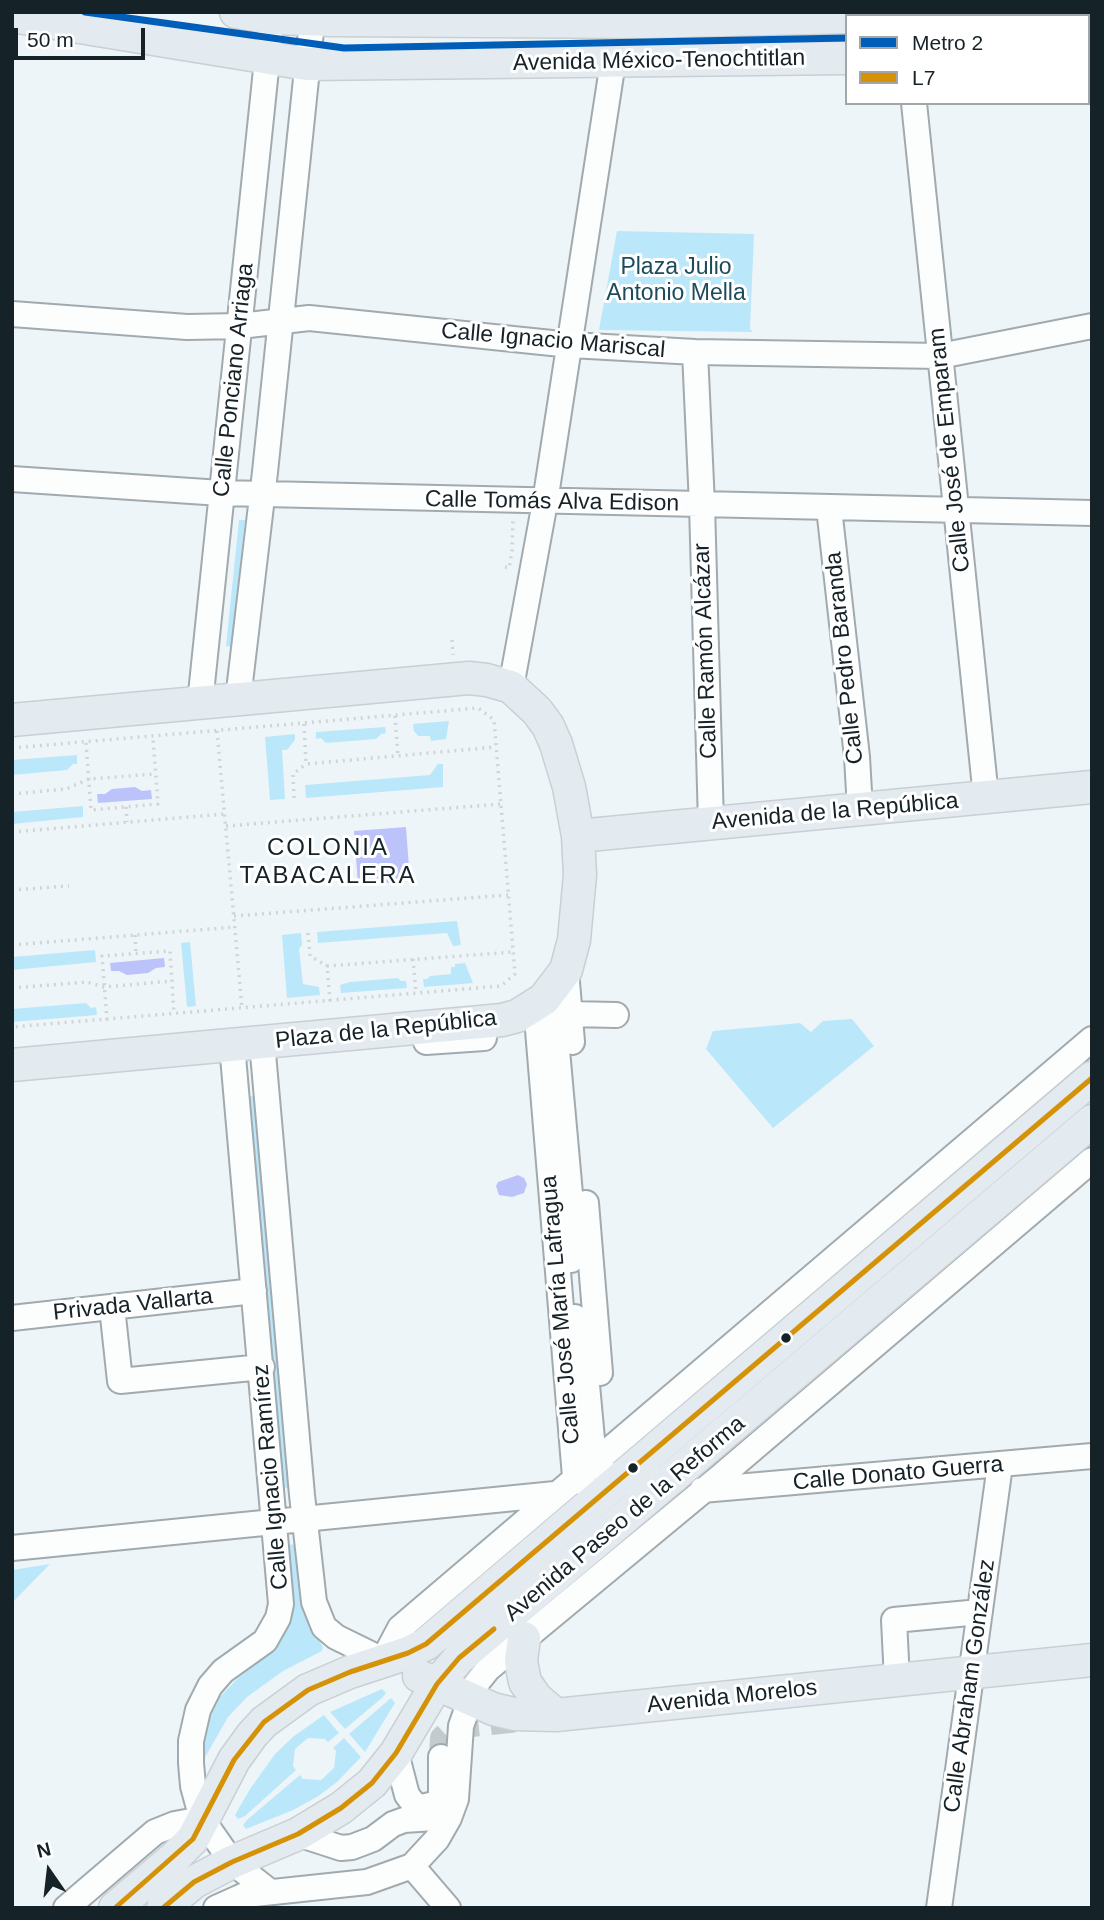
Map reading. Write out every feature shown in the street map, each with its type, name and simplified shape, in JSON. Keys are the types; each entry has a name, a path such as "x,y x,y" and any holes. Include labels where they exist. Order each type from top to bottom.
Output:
{"main road":[{"name":"Avenida México-Tenochtitlan","path":"236,12 312,16 845,17"},
{"path":"924,14 980,14"},
{"name":"Avenida México-Tenochtitlan","path":"12,16 307,64 845,58"},
{"path":"12,720 469,678 511,687 537,711 556,744 569,787 578,836 579,900 574,940 556,996"},
{"name":"Avenida de la República","path":"578,836 1092,788"},
{"name":"Plaza de la República","path":"12,1065 502,1020 517,1016 556,996"},
{"name":"Avenida Paseo de la Reforma","path":"115,1908 193,1839 234,1760 264,1722 308,1690 426,1644 599,1474 1092,1078"},
{"name":"Avenida Paseo de la Reforma","path":"163,1908 194,1882 232,1862 298,1834 341,1808 372,1783 396,1754 437,1684 459,1658 1092,1121"},
{"path":"524,1637 521,1661 526,1682 536,1698 556,1715"},
{"name":"Avenida Morelos","path":"383,1660 493,1709 514,1714 556,1715 1092,1660"}],"street":[{"name":"Calle Ponciano Arriaga","path":"200,703 272,15"},
{"name":"Calle Ponciano Arriaga","path":"238,699 312,16"},
{"path":"511,687 571,345 612,62"},
{"name":"Calle José de Emparam","path":"914,105 986,797"},
{"name":"Calle Ignacio Mariscal","path":"12,314 187,327 240,326 309,318 571,345 695,352 940,356 1092,326"},
{"name":"Calle Ramón Alcázar","path":"695,352 711,823"},
{"name":"Calle Tomás Alva Edison","path":"12,480 221,493 1092,513"},
{"name":"Calle Pedro Baranda","path":"829,508 857,757 860,809"},
{"path":"342,690 377,673 457,664"},
{"path":"556,996 616,1015"},
{"name":"Calle José María Lafragua","path":"556,996 599,1474"},
{"name":"Calle José María Lafragua","path":"556,996 599,1474"},
{"path":"383,1031 405,1044 484,1038"},
{"name":"Avenida Paseo de la Reforma","path":"383,1660 400,1628 555,1494 599,1474 1092,1039"},
{"name":"Calle Ignacio Ramírez","path":"247,1043 254,1291 281,1604 278,1618 265,1641 223,1671 210,1686 198,1710 191,1741 191,1763 193,1786 202,1819 232,1862 269,1891"},
{"name":"Calle Ignacio Ramírez","path":"247,1043 314,1602 324,1627 336,1637 383,1660"},
{"name":"Avenida Paseo de la Reforma","path":"216,1908 245,1895 367,1882 412,1866 437,1839 449,1818 456,1799 461,1726 476,1684 488,1669 713,1483 1092,1160"},
{"name":"Privada Vallarta","path":"12,1318 254,1291"},
{"path":"112,1307 120,1381 261,1367"},
{"path":"599,1474 663,1486 713,1483 1092,1441"},
{"name":"Calle Donato Guerra","path":"713,1483 1000,1465 1092,1456"},
{"name":"Calle Abraham González","path":"939,1908 1000,1465"},
{"path":"12,1548 555,1494"},
{"path":"897,1680 894,1620 980,1612"},
{"path":"396,1754 407,1795 414,1804 422,1807 436,1803 442,1796 441,1757"},
{"path":"298,1834 341,1848 352,1847 373,1839 404,1819 434,1818"},
{"path":"66,1908 155,1832 175,1824 202,1819"},
{"path":"367,1882 393,1824"},
{"path":"412,1866 448,1908"}],"path":[{"path":"505,567 509,568 512,551 513,516"},
{"path":"452,640 457,664"},
{"path":"12,748 478,709 494,720 514,974 501,986 12,1027"},
{"path":"395,715 398,756"},
{"path":"304,723 306,764"},
{"path":"217,731 242,1008"},
{"path":"86,743 91,810 126,807 158,804 153,737"},
{"path":"294,798 293,774 306,764 496,747"},
{"path":"12,793 66,789 89,779 156,774"},
{"path":"226,826 500,803"},
{"path":"126,807 127,823"},
{"path":"12,832 225,814"},
{"path":"12,890 69,886"},
{"path":"234,916 508,895"},
{"path":"12,945 235,927"},
{"path":"308,933 310,956 327,966 513,952"},
{"path":"135,935 136,953"},
{"path":"107,1020 102,956 170,951 174,1014"},
{"path":"413,959 416,993"},
{"path":"327,966 330,1001"},
{"path":"12,988 87,982 104,987 172,981"}],"green space":[{"name":"Plaza Julio Antonio Mella","path":"617,231 754,234 750,329 753,332 599,330"},
{"path":"239,520 245,520 231,647 226,646"},
{"path":"449,721 446,739 431,741 430,736 418,736 414,731 413,724"},
{"path":"385,727 386,733 376,739 326,743 321,738 316,739 316,732"},
{"path":"295,734 295,740 287,750 282,750 285,799 270,800 265,737"},
{"path":"77,755 77,764 67,770 12,775 12,760"},
{"path":"438,764 443,764 443,787 306,798 305,785 430,775"},
{"path":"83,806 83,817 12,824 12,812"},
{"path":"457,921 461,945 453,946 447,933 318,943 317,932"},
{"path":"301,933 302,945 299,949 303,984 319,987 320,995 287,998 282,935"},
{"path":"190,942 196,1006 187,1007 181,943"},
{"path":"95,950 96,962 12,970 12,957"},
{"path":"465,963 473,983 424,987 423,979 451,974 451,967"},
{"path":"398,978 406,981 407,988 341,993 340,985 350,982"},
{"path":"86,1003 91,1008 96,1007 97,1015 12,1022 12,1009"},
{"path":"852,1019 874,1046 773,1128 706,1049 713,1031 800,1023 811,1032 823,1021"},
{"path":"254,1096 292,1487 284,1488 246,1097"},
{"path":"298,1544 312,1629 323,1647 322,1651 283,1671 247,1697 228,1717 203,1761 202,1743 207,1724 220,1697 237,1679 273,1650 282,1635 287,1545"},
{"path":"50,1564 12,1603 12,1570"},
{"path":"382,1689 386,1693 383,1697 345,1729 330,1712"},
{"path":"391,1698 395,1703 365,1752 349,1734"},
{"path":"324,1715 339,1733 328,1742 325,1739 308,1738 295,1749 293,1766 296,1770 245,1816 238,1819 235,1815 275,1754 294,1736"},
{"path":"344,1738 361,1757 337,1782 293,1810 246,1829 243,1825 248,1819 300,1775 303,1779 321,1780 334,1768 336,1751 333,1748"}],"water":[{"path":"135,787 142,791 151,790 152,799 98,803 97,794 105,794 112,789"},
{"path":"406,827 410,881 358,885 354,831"},
{"path":"164,958 165,967 148,973 127,975 111,971 110,963"},
{"path":"518,1175 524,1178 527,1184 524,1193 512,1197 499,1195 496,1186 498,1182"}],"tunnel":[{"path":"441,1757 442,1738 454,1727 519,1720"}],"metro line":[{"name":"2","path":"85,12 344,48 845,38"}],"transit line":[{"name":"L7","path":"115,1908 193,1839 234,1760 264,1722 308,1690 426,1644 1092,1078"},
{"name":"L7","path":"163,1908 194,1882 232,1862 298,1834 341,1808 372,1783 396,1753 437,1684 459,1658 494,1629"}],"district":[{"name":"COLONIA TABACALERA","path":"328,862"}]}
